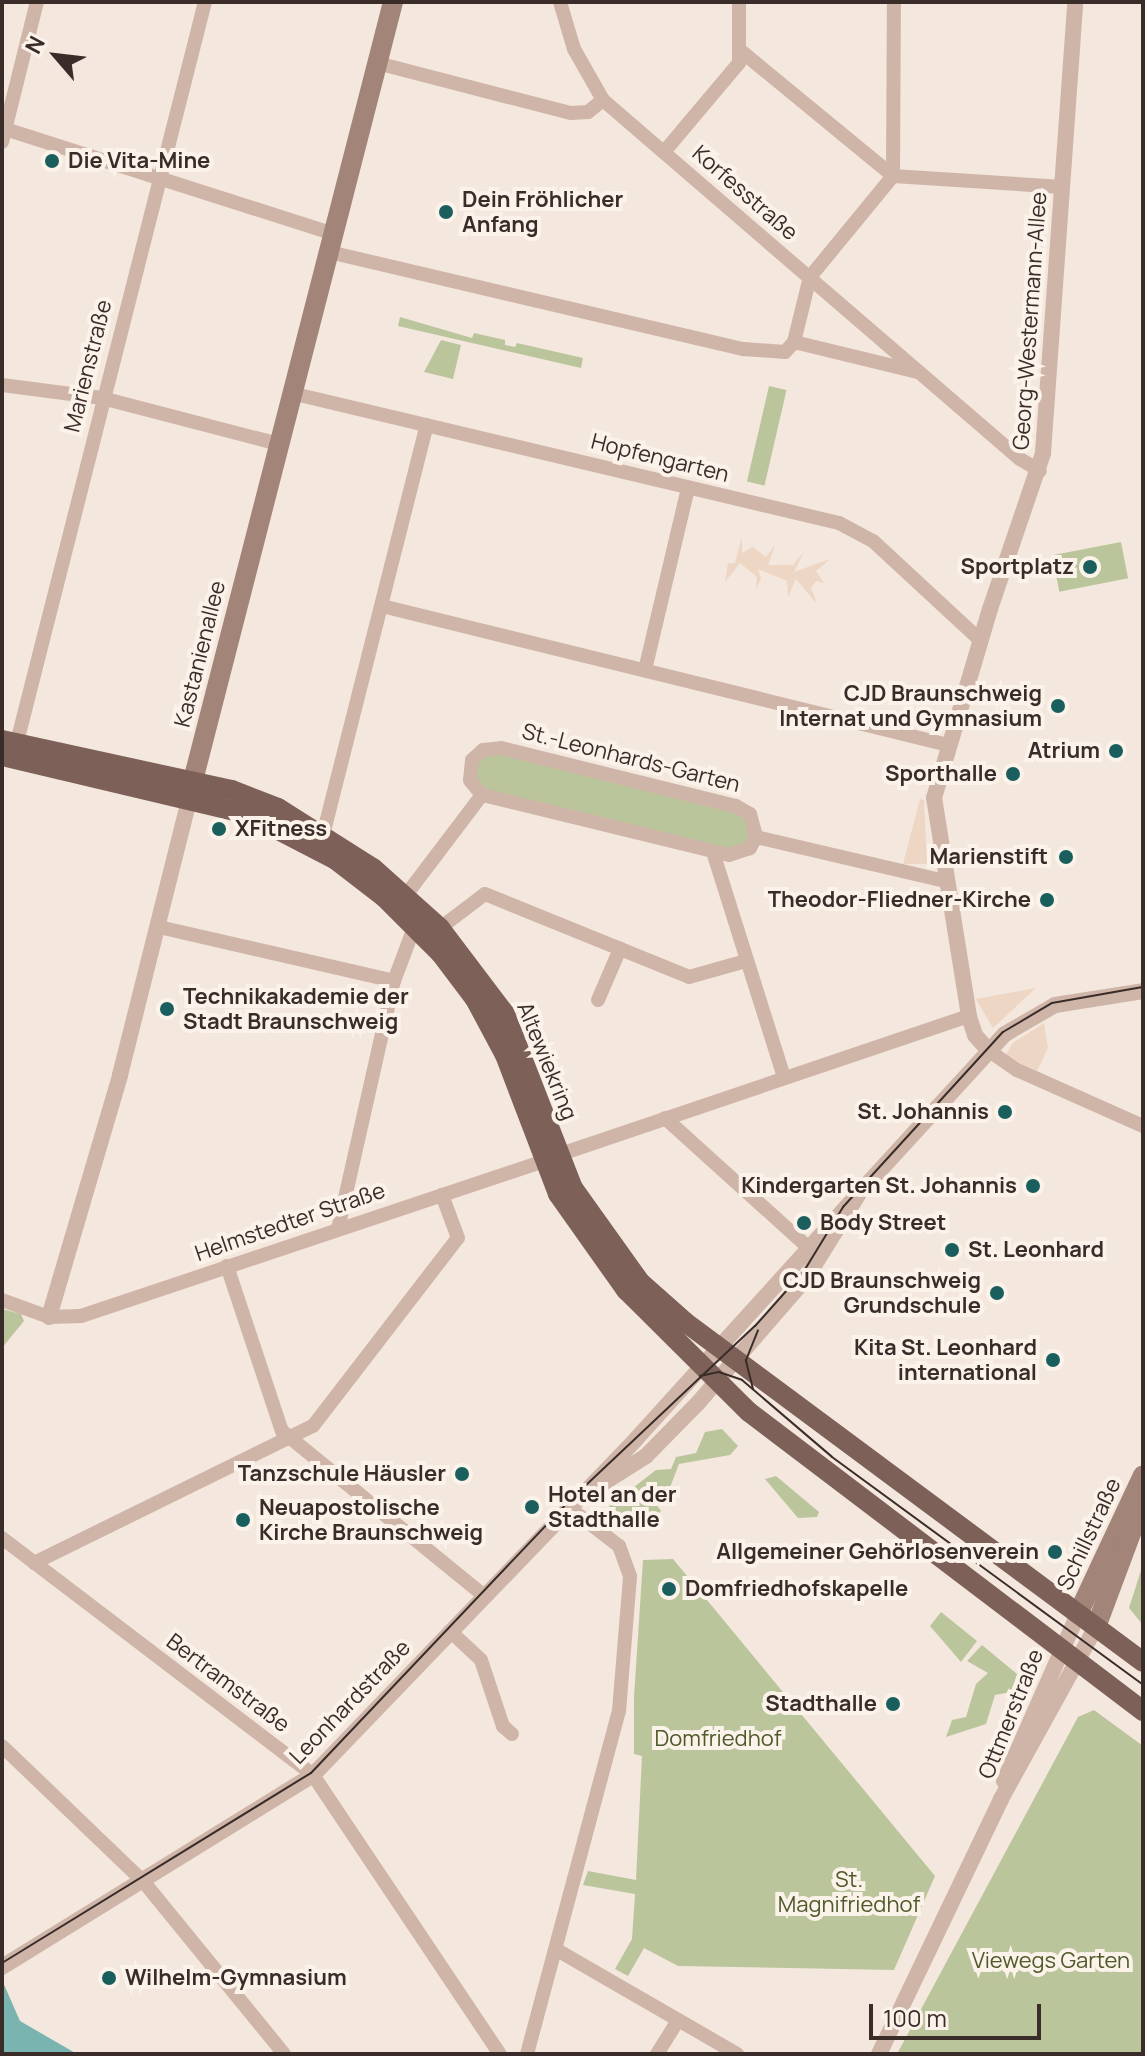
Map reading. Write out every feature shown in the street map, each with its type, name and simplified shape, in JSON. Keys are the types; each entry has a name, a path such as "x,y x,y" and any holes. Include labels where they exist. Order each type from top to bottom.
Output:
{"main road":[{"name":"Kastanienallee","path":"191,790 393,2"},
{"name":"Altewiekring","path":"7,746 191,790 255,798 323,835 448,923 505,1014 550,1158 628,1268 676,1315 729,1352"},
{"name":"Altewiekring","path":"191,790 309,844 360,878 415,925 490,1025 576,1224 608,1268 712,1372"},
{"path":"729,1352 1143,1662"},
{"path":"712,1372 749,1412 1143,1711"},
{"name":"Schillstraße","path":"1078,1614 1143,1475"},
{"name":"Schillstraße","path":"1096,1627 1143,1501"}],"street":[{"path":"37,2 3,133 160,179 332,243 744,349 785,352 794,342 810,277 893,176 894,2"},
{"name":"Marienstraße","path":"7,746 205,2"},
{"name":"Korfesstraße","path":"560,2 574,49 603,100 918,372 1040,471"},
{"path":"664,152 731,74 741,51 739,2"},
{"name":"Georg-Westermann-Allee","path":"988,1050 975,1035 969,1016 934,798 980,640 1040,471 1075,2"},
{"path":"741,51 893,176 1062,187"},
{"path":"377,63 571,113 588,112 603,100"},
{"path":"794,342 918,372"},
{"path":"2,385 102,398 279,444"},
{"name":"Hopfengarten","path":"291,393 850,527 980,640"},
{"path":"323,835 427,425"},
{"path":"645,670 688,488"},
{"path":"382,606 948,745"},
{"name":"St.-Leonhards-Garten","path":"482,795 472,786 469,766 483,750 501,748 740,807 754,821 756,837"},
{"name":"Kastanienallee","path":"49,1317 159,927 191,790"},
{"path":"406,895 482,795 713,852 743,852 756,837 945,881"},
{"path":"713,852 784,1077"},
{"path":"448,923 485,894 689,977 746,961"},
{"path":"338,1229 394,981 415,925"},
{"path":"159,927 394,981"},
{"path":"598,1000 620,949"},
{"name":"Leonhardstraße","path":"8,1963 313,1775 570,1504 610,1483 646,1456 810,1249 988,1050 1014,1026 1065,1002 1143,991"},
{"name":"Helmstedter Straße","path":"49,1317 81,1316 969,1016"},
{"path":"988,1050 1017,1070 1143,1126"},
{"path":"665,1118 810,1249"},
{"path":"34,1563 313,1426 458,1238 442,1195"},
{"name":"Leonhardstraße","path":"729,1352 807,1277 854,1199"},
{"path":"227,1266 282,1431 483,1595"},
{"path":"2,1300 49,1317"},
{"path":"527,2054 619,1711 630,1576 625,1554 570,1504"},
{"name":"Bertramstraße","path":"2,1538 313,1775 500,2054"},
{"path":"1071,1654 1078,1614"},
{"path":"1071,1654 1096,1627"},
{"path":"450,1631 481,1660 503,1726 512,1734"},
{"name":"Ottmerstraße","path":"879,2054 1071,1654"},
{"path":"2,1746 143,1881 284,2054"},
{"path":"557,1950 737,2054"},
{"path":"657,2054 678,2020"}],"green space":[{"path":"400,317 472,338 474,333 505,340 505,345 515,347 517,343 583,358 581,368 398,326"},
{"path":"441,340 461,345 453,379 424,372"},
{"path":"769,386 787,390 764,486 747,481"},
{"name":"Sportplatz","path":"1121,542 1128,578 1059,592 1052,555"},
{"path":"483,750 736,806 754,821 743,852 482,795 469,766"},
{"path":"2,1309 21,1314 24,1321 2,1348"},
{"path":"722,1429 738,1446 730,1455 679,1464 669,1490 661,1490 656,1504 661,1511 650,1523 631,1529 611,1514 607,1508 656,1470 671,1469 676,1457 696,1453 705,1432"},
{"path":"776,1476 819,1512 817,1517 798,1518 765,1479"},
{"path":"673,1559 935,1876 894,1970 678,1966 644,1948 628,1976 615,1969 632,1939 635,1894 583,1885 588,1871 636,1880 642,1756 634,1754 634,1697 643,1560"},
{"path":"1143,1564 1143,1625 1129,1608"},
{"path":"941,1612 977,1641 961,1662 930,1626"},
{"path":"982,1645 1017,1674 1011,1692 995,1695 986,1724 946,1737 952,1720 966,1717 976,1684 988,1673 967,1661"},
{"name":"Viewegs Garten","path":"1094,1710 1143,1746 1143,2054 897,2054 1078,1717"}],"shaded area":[{"path":"742,537 742,553 753,547 766,557 775,545 768,565 793,565 804,552 794,572 830,559 816,571 824,583 816,581 811,588 817,604 796,579 788,597 787,581 758,569 761,579 756,589 757,577 740,563 725,582 728,563 735,563"},
{"path":"920,799 924,800 927,864 903,864"},
{"path":"1036,988 993,1028 976,999"},
{"path":"1044,1023 1048,1048 1037,1071 1005,1056 1013,1043"}],"water":[{"path":"2,1980 20,2021 77,2054 4,2054"}],"tram line":[{"path":"2,1963 311,1773 567,1503 755,1326 804,1271 843,1207 1003,1032 1052,1003 1143,987"},
{"path":"753,1389 746,1360 758,1330"},
{"path":"700,1376 719,1372 742,1380 832,1457 1143,1685"}],"place":[{"name":"Die Vita-Mine","path":"52,161"},
{"name":"Dein Fröhlicher Anfang","path":"446,212"},
{"name":"Sportplatz","path":"1090,567"},
{"name":"CJD Braunschweig Internat und Gymnasium","path":"1058,706"},
{"name":"Atrium","path":"1116,751"},
{"name":"Sporthalle","path":"1013,774"},
{"name":"XFitness","path":"219,829"},
{"name":"Marienstift","path":"1066,857"},
{"name":"Theodor-Fliedner-Kirche","path":"1047,900"},
{"name":"Technikakademie der Stadt Braunschweig","path":"167,1009"},
{"name":"St. Johannis","path":"1005,1112"},
{"name":"Kindergarten St. Johannis","path":"1033,1186"},
{"name":"Body Street","path":"804,1223"},
{"name":"St. Leonhard","path":"952,1250"},
{"name":"CJD Braunschweig Grundschule","path":"997,1293"},
{"name":"Kita St. Leonhard international","path":"1053,1360"},
{"name":"Tanzschule Häusler","path":"462,1474"},
{"name":"Hotel an der Stadthalle","path":"532,1507"},
{"name":"Neuapostolische Kirche Braunschweig","path":"243,1520"},
{"name":"Allgemeiner Gehörlosenverein","path":"1055,1552"},
{"name":"Domfriedhofskapelle","path":"669,1589"},
{"name":"Stadthalle","path":"893,1704"},
{"name":"Wilhelm-Gymnasium","path":"109,1978"}],"park label":[{"name":"Domfriedhof","path":"718,1739"},
{"name":"St. Magnifriedhof","path":"849,1892"}]}
